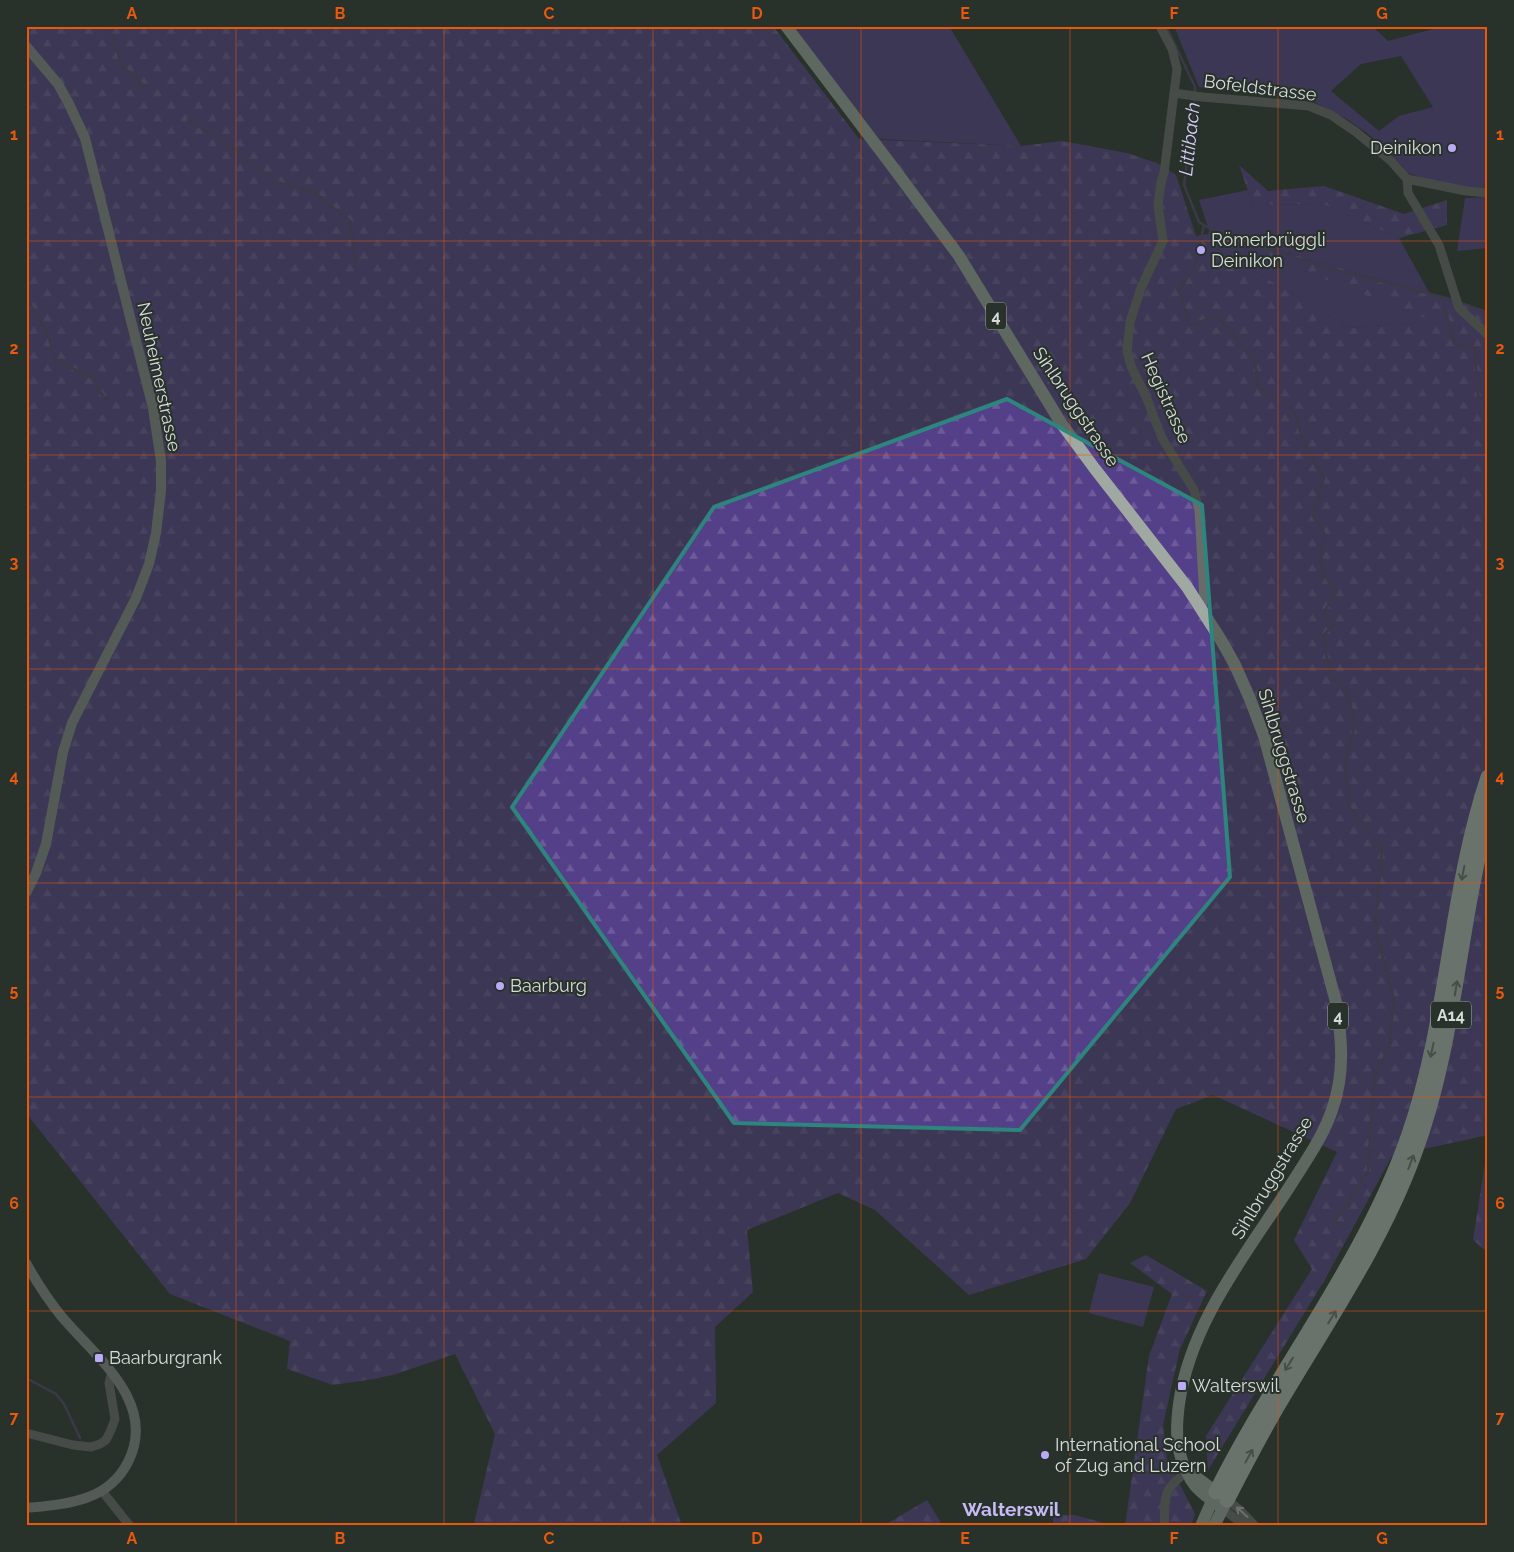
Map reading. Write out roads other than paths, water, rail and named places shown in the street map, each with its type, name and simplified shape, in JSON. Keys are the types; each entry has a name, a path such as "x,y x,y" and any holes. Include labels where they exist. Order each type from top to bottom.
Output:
{"highway":[{"name":"A14","path":"1219,1500 1249,1429 1357,1252 1376,1215 1400,1158 1416,1114 1432,1052 1465,866 1474,825 1488,777"},
{"name":"A14","path":"1219,1500 1362,1265 1392,1207 1415,1154 1444,1051 1470,896 1488,816"}],"main road":[{"name":"Sihlbruggstrasse","path":"786,26 959,256 1062,423 1095,469 1187,586 1235,665 1264,736 1336,1002 1342,1053 1342,1073 1332,1111 1324,1129 1303,1166 1214,1304 1192,1350 1180,1395 1176,1426 1179,1454 1188,1471"},
{"path":"1188,1471 1197,1476 1219,1500"},
{"path":"1200,1526 1219,1500"},
{"path":"1214,1526 1219,1500"}],"street":[{"name":"Hegistrasse","path":"1160,26 1172,49 1177,69 1164,173 1158,205 1163,241 1141,288 1130,322 1127,351 1131,366 1147,399 1162,438 1194,490 1199,510 1204,600 1201,608"},
{"name":"Neuheimerstrasse","path":"26,46 58,84 85,138 153,408 161,461 161,491 156,533 149,564 136,598 72,723 63,752 46,844 36,873 26,893"},
{"name":"Bofeldstrasse","path":"1174,93 1309,106 1331,115 1356,132 1391,161 1407,179 1408,193 1439,245 1459,308 1488,335"},
{"path":"1407,179 1466,191 1488,193"},
{"path":"26,1263 61,1315 112,1372 130,1400 135,1415 137,1431 132,1454 126,1467 118,1478 102,1491 76,1502 26,1508"},
{"path":"26,1432 73,1445 91,1447 106,1440 115,1420 109,1383 112,1372"},
{"path":"1164,1526 1167,1489 1188,1471"},
{"path":"102,1491 130,1526"},
{"path":"1219,1500 1245,1526"},
{"path":"1219,1500 1239,1509 1255,1526"}],"waterway":[{"path":"109,26 122,66 144,86"},
{"name":"Littibach","path":"1166,26 1195,87 1195,93"},
{"name":"Littibach","path":"1195,98 1184,185 1199,222 1212,230 1324,267 1454,300"},
{"path":"188,120 217,137 276,182 314,192 350,221 355,264"},
{"path":"1200,244 1204,225"},
{"path":"1197,258 1195,267 1179,290 1190,325 1217,316 1255,361 1259,388 1293,409 1305,446 1324,478 1313,516 1325,535 1321,565 1325,577 1336,591 1323,614 1334,623 1323,636 1330,676 1346,688 1355,725 1345,760 1349,807 1382,849 1375,928 1394,1000 1389,1047 1374,1079 1368,1171 1332,1226"},
{"path":"1442,297 1454,343 1475,349 1478,395 1484,403 1488,401"},
{"name":"Littibach","path":"1459,302 1488,313"},
{"path":"29,303 47,330 55,360 95,379 99,391 108,401"},
{"path":"26,582 33,591"},
{"path":"26,1378 56,1394 64,1404 80,1438"}],"place":[{"name":"Deinikon","path":"1452,148"},
{"name":"Römerbrüggli Deinikon","path":"1201,250"},
{"name":"Baarburg","path":"500,986"},
{"name":"Baarburgrank","path":"99,1358"},
{"name":"Walterswil","path":"1182,1386"},
{"name":"International School of Zug and Luzern","path":"1045,1455"}],"district":[{"name":"Walterswil","path":"1011,1509"}]}
